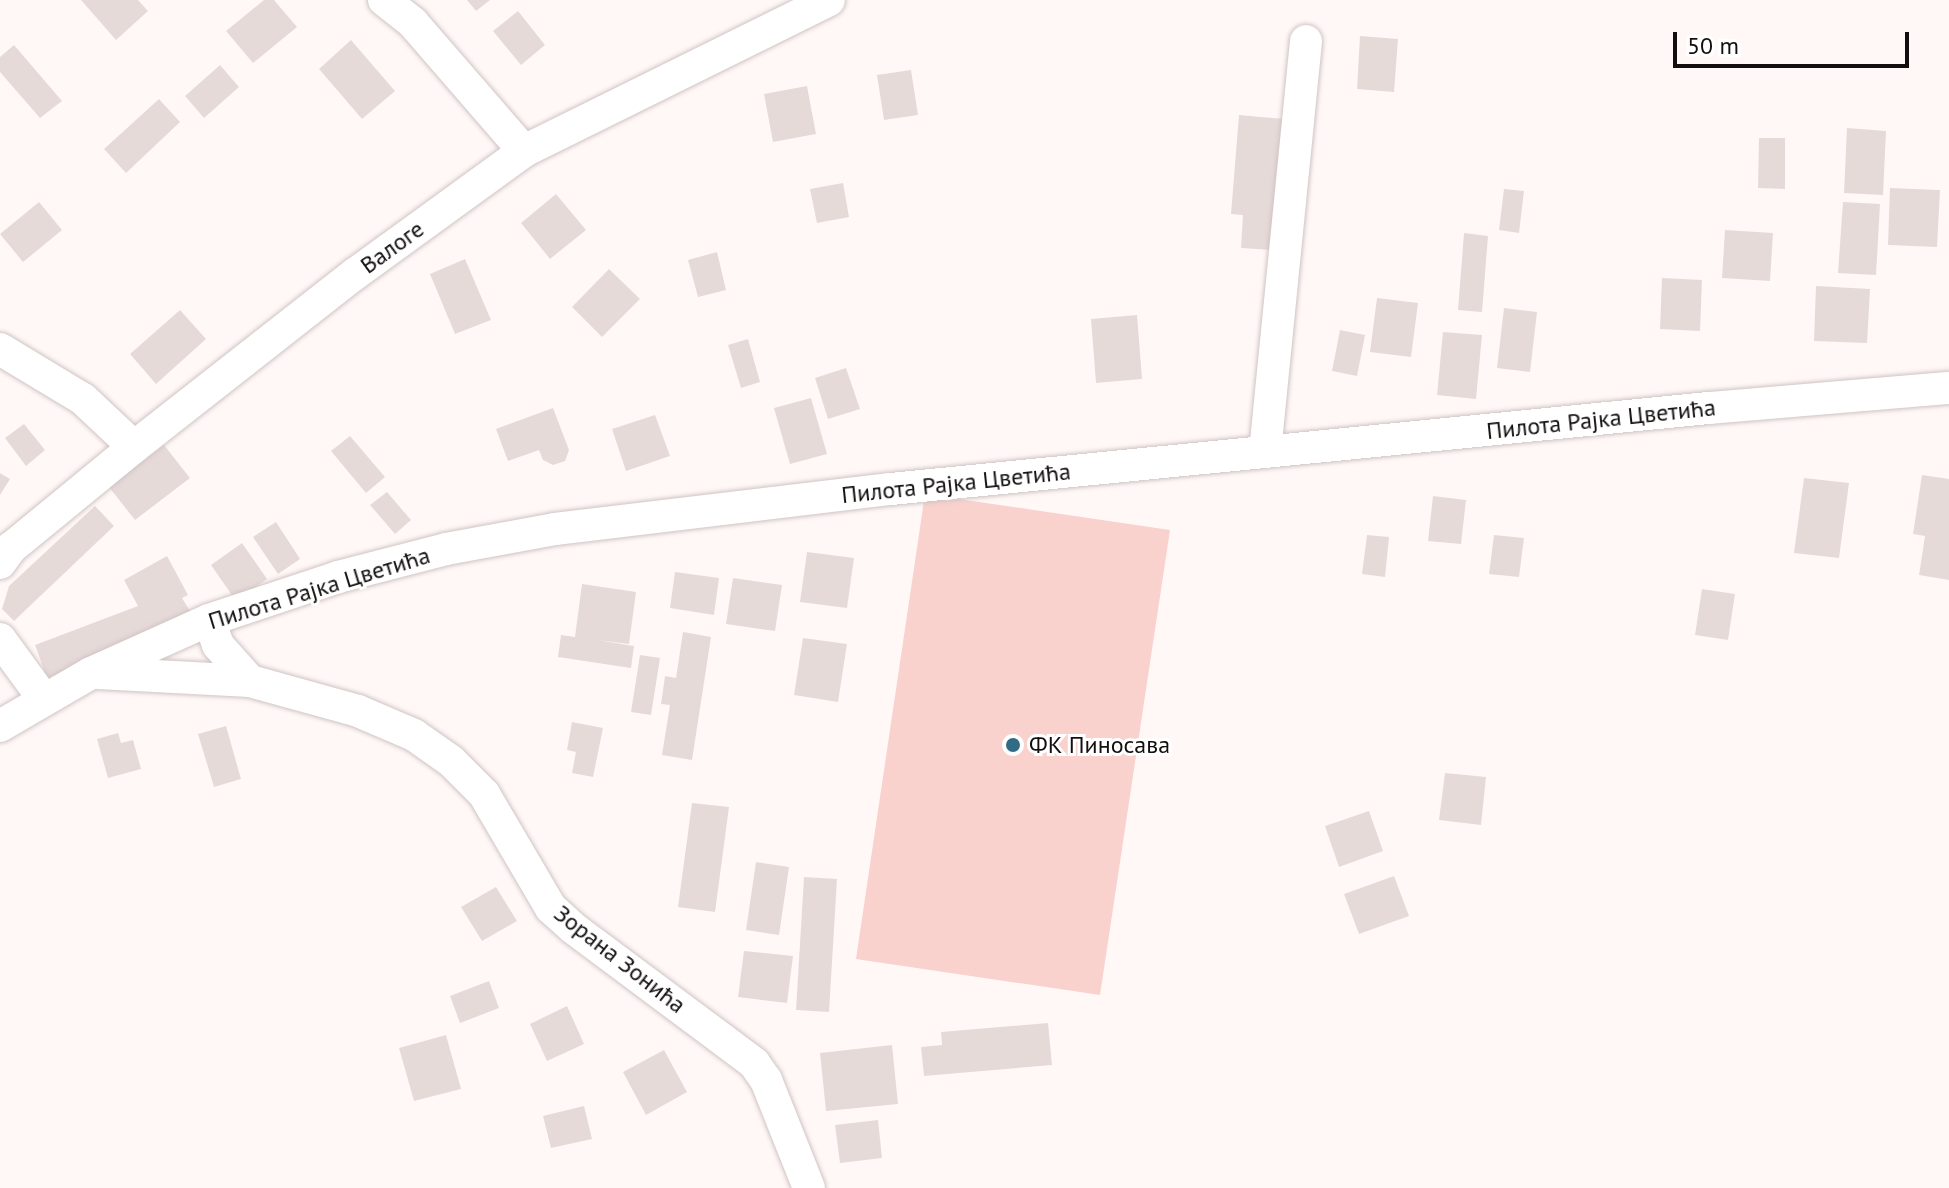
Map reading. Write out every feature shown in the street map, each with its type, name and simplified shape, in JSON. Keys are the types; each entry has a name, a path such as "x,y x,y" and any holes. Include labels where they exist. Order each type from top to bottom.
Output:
{"street":[{"path":"384,0 413,23 524,151"},
{"name":"Валоге","path":"0,563 11,548 134,447 355,274 524,151 829,0"},
{"path":"1265,452 1306,41"},
{"path":"0,349 83,399 134,447"},
{"name":"Пилота Рајка Цветића","path":"0,726 43,698 91,673 209,620 338,577 446,549 555,529 891,489 1949,388"},
{"path":"209,620 218,645 250,681"},
{"path":"0,639 43,698"},
{"name":"Зорана Зонића","path":"91,673 250,681 358,711 414,735 451,761 484,794 551,908 754,1063 766,1080 809,1188"}],"shaded area":[{"name":"ФК Пиносава","path":"925,494 1170,530 1100,995 856,959"}],"building":[{"path":"81,0 138,0 148,11 116,40"},
{"path":"264,0 274,0 297,27 253,63 226,31"},
{"path":"467,0 490,0 476,11"},
{"path":"518,11 545,45 521,65 493,31"},
{"path":"1360,36 1398,39 1394,92 1357,89"},
{"path":"351,40 395,91 362,119 319,69"},
{"path":"14,45 62,101 40,118 0,72 0,57"},
{"path":"220,65 239,87 204,118 185,96"},
{"path":"911,70 918,115 884,120 877,75"},
{"path":"807,86 816,134 773,142 764,94"},
{"path":"159,99 180,122 126,173 104,149"},
{"path":"1239,115 1284,119 1273,250 1241,248 1243,215 1231,214"},
{"path":"1847,128 1886,131 1883,195 1844,193"},
{"path":"1759,138 1785,138 1785,189 1758,188"},
{"path":"843,183 849,217 817,223 810,189"},
{"path":"1890,188 1940,190 1937,247 1888,245"},
{"path":"1504,189 1524,191 1519,233 1499,230"},
{"path":"556,194 586,230 550,259 521,223"},
{"path":"39,202 62,230 23,262 0,234"},
{"path":"1843,202 1880,204 1876,275 1838,273"},
{"path":"1725,230 1773,233 1770,281 1722,278"},
{"path":"1464,233 1488,236 1482,312 1458,310"},
{"path":"717,252 726,290 698,297 688,260"},
{"path":"465,259 491,320 455,334 430,274"},
{"path":"609,269 640,299 602,337 572,307"},
{"path":"1662,278 1702,280 1700,331 1660,329"},
{"path":"1816,286 1870,289 1867,343 1814,341"},
{"path":"1377,298 1418,303 1411,357 1370,352"},
{"path":"1504,308 1537,312 1530,372 1497,368"},
{"path":"180,310 206,339 156,384 130,354"},
{"path":"1137,315 1142,379 1096,383 1091,319"},
{"path":"1340,330 1365,335 1357,376 1332,371"},
{"path":"1443,332 1482,335 1476,399 1437,395"},
{"path":"748,339 760,382 741,388 728,345"},
{"path":"846,368 860,409 828,419 815,378"},
{"path":"811,398 827,454 790,464 774,408"},
{"path":"553,408 569,450 565,461 553,465 543,460 539,450 508,461 496,429"},
{"path":"655,415 670,456 626,471 612,429"},
{"path":"24,424 45,450 26,466 5,438"},
{"path":"350,436 385,477 366,493 331,451"},
{"path":"164,445 190,478 135,520 109,487"},
{"path":"0,473 10,479 0,495"},
{"path":"1922,475 1949,479 1949,580 1919,575 1925,536 1913,534"},
{"path":"1804,478 1849,483 1839,558 1794,553"},
{"path":"387,492 411,520 395,534 370,505"},
{"path":"1433,496 1466,500 1461,544 1428,541"},
{"path":"95,506 114,526 14,621 2,609 9,586"},
{"path":"276,522 300,559 278,574 253,537"},
{"path":"1367,535 1389,537 1385,577 1362,574"},
{"path":"1494,535 1524,538 1519,577 1489,574"},
{"path":"242,543 267,579 236,601 211,565"},
{"path":"807,552 854,558 847,608 800,602"},
{"path":"167,556 188,595 182,598 193,616 156,637 47,678 35,645 138,606 124,580"},
{"path":"675,572 719,578 714,615 670,608"},
{"path":"733,578 782,585 775,631 726,624"},
{"path":"582,584 636,592 629,644 597,640 634,646 631,668 558,657 561,635 575,637"},
{"path":"1702,589 1735,594 1728,640 1695,635"},
{"path":"683,632 711,637 692,760 662,755 670,705 661,704 665,676 676,678"},
{"path":"803,638 847,644 838,702 794,695"},
{"path":"640,655 660,658 651,715 631,712"},
{"path":"572,722 603,728 593,777 572,773 576,752 567,750"},
{"path":"226,726 241,779 214,787 198,734"},
{"path":"118,733 121,743 133,740 141,769 108,778 97,739"},
{"path":"1445,773 1486,777 1481,825 1439,820"},
{"path":"692,803 729,807 715,912 678,907"},
{"path":"1369,811 1383,851 1339,867 1325,826"},
{"path":"756,862 789,867 779,935 746,930"},
{"path":"1394,876 1409,916 1359,934 1344,894"},
{"path":"804,877 837,879 829,1012 796,1010"},
{"path":"496,887 517,921 482,941 461,907"},
{"path":"744,951 793,956 787,1003 738,997"},
{"path":"489,981 499,1008 460,1023 450,996"},
{"path":"567,1006 584,1044 547,1061 530,1024"},
{"path":"1048,1023 1052,1065 924,1076 921,1047 942,1045 941,1032"},
{"path":"446,1035 461,1089 414,1101 399,1048"},
{"path":"892,1045 898,1104 826,1111 820,1053"},
{"path":"664,1050 687,1092 646,1115 623,1072"},
{"path":"584,1106 592,1139 551,1148 543,1116"},
{"path":"878,1120 882,1158 840,1163 835,1125"}],"place":[{"name":"ФК Пиносава","path":"1013,745"}]}
